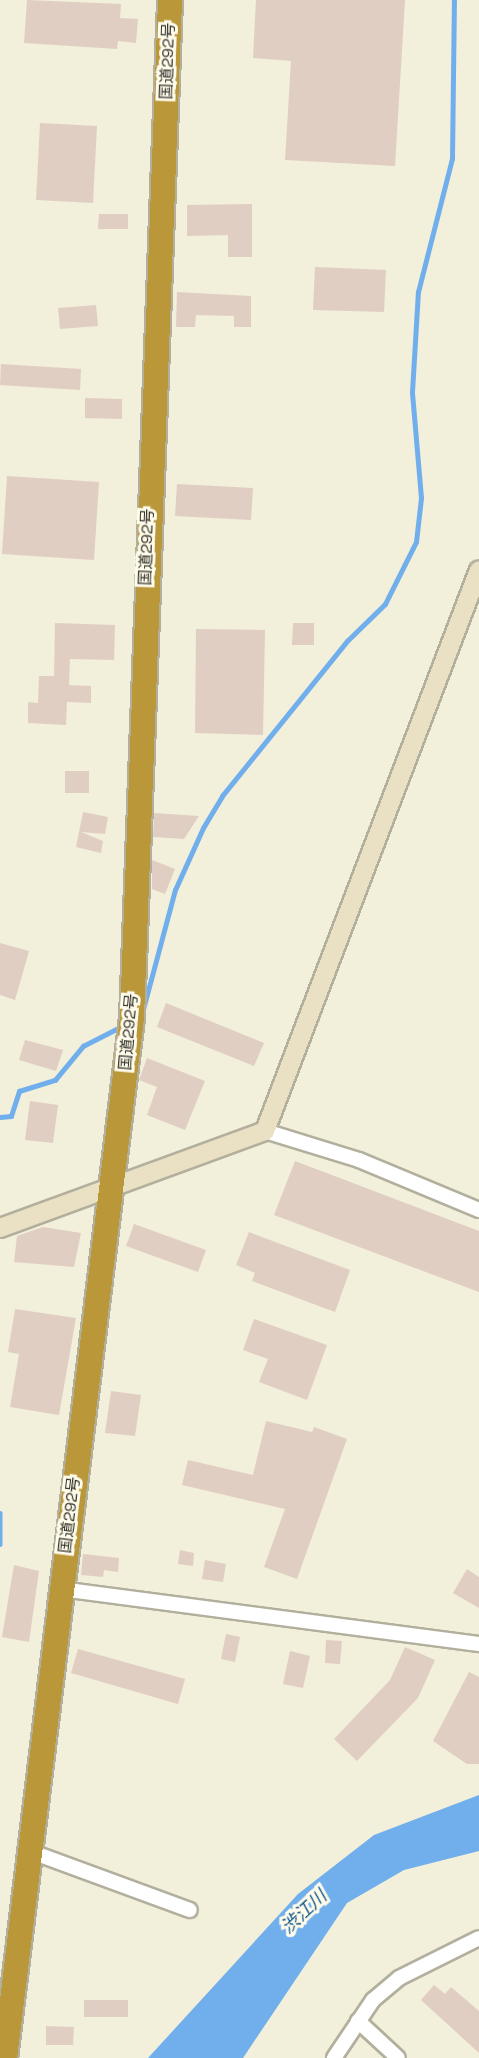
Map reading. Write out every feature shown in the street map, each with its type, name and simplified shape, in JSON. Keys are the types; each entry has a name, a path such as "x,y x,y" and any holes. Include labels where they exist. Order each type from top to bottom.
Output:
{"highway":[{"name":"国道292号","path":"5,2058 32,1852 61,1589 132,1018 170,0"}],"street":[{"path":"264,1131 479,570"},
{"path":"0,1228 111,1183 264,1131 359,1160 479,1210"},
{"path":"61,1589 479,1644"},
{"path":"32,1852 190,1910"},
{"path":"334,2058 358,2020 399,1978 479,1938"},
{"path":"358,2020 398,2058"}],"water":[{"name":"渋江川","path":"479,1795 479,1851 404,1870 347,1903 243,2058 148,2058 298,1894 374,1835"}],"building":[{"path":"27,0 121,4 120,18 138,19 136,43 118,41 117,49 24,43"},
{"path":"256,0 405,0 395,166 285,160 291,61 253,58"},
{"path":"40,123 97,126 93,203 36,200"},
{"path":"252,204 252,257 228,257 228,235 187,236 187,205"},
{"path":"99,214 128,214 128,229 98,229"},
{"path":"315,267 386,270 384,312 313,310"},
{"path":"177,292 251,296 251,327 234,327 234,316 196,315 195,327 176,327"},
{"path":"96,305 98,326 60,329 58,308"},
{"path":"1,364 81,369 80,390 0,385"},
{"path":"85,398 122,399 122,419 85,418"},
{"path":"7,476 99,482 94,560 2,554"},
{"path":"177,484 253,488 251,520 175,516"},
{"path":"55,623 115,625 114,660 70,659 69,685 91,686 91,703 67,702 66,725 28,723 28,702 38,703 39,676 54,676"},
{"path":"293,623 314,623 314,645 292,645"},
{"path":"196,629 265,630 263,735 195,733"},
{"path":"65,771 89,771 89,793 65,793"},
{"path":"83,812 108,817 105,834 81,832 103,841 101,853 76,847"},
{"path":"154,813 199,816 184,839 153,837"},
{"path":"152,860 175,869 165,894 152,889"},
{"path":"0,943 29,951 15,1000 0,995"},
{"path":"166,1003 264,1043 254,1066 157,1027"},
{"path":"25,1040 63,1050 56,1071 19,1060"},
{"path":"147,1058 205,1081 185,1130 147,1115 157,1087 139,1080"},
{"path":"30,1101 58,1105 53,1143 25,1140"},
{"path":"295,1161 479,1231 479,1292 274,1215"},
{"path":"134,1224 206,1250 198,1272 126,1246"},
{"path":"43,1227 81,1233 74,1267 14,1262 17,1236"},
{"path":"249,1232 350,1270 335,1312 252,1281 255,1273 236,1265"},
{"path":"15,1309 76,1318 59,1415 10,1407 19,1354 8,1352"},
{"path":"254,1319 327,1345 307,1400 259,1382 268,1359 243,1350"},
{"path":"111,1391 141,1395 135,1436 105,1433"},
{"path":"266,1421 312,1432 314,1427 347,1439 297,1579 264,1567 285,1509 182,1485 188,1460 253,1475"},
{"path":"180,1550 194,1553 193,1566 178,1564"},
{"path":"83,1554 119,1558 118,1572 104,1570 103,1577 81,1575"},
{"path":"205,1560 226,1564 223,1582 202,1579"},
{"path":"14,1565 39,1571 29,1642 2,1637"},
{"path":"467,1569 479,1577 479,1608 453,1593"},
{"path":"226,1634 240,1637 235,1662 221,1659"},
{"path":"326,1640 342,1641 340,1664 325,1663"},
{"path":"405,1647 435,1660 418,1698 357,1761 334,1739 390,1680"},
{"path":"78,1649 185,1679 178,1704 71,1673"},
{"path":"290,1651 310,1656 303,1688 283,1684"},
{"path":"469,1672 479,1677 479,1764 467,1764 433,1741"},
{"path":"434,1985 445,1994 451,1987 479,2011 479,2053 421,2000"},
{"path":"84,2000 128,2000 128,2017 84,2017"},
{"path":"46,2026 74,2027 73,2045 46,2045"}],"waterway":[{"path":"142,1013 175,890 203,828 222,796 347,641 385,604 416,542 421,498 412,392 418,292 452,159 454,0"},
{"path":"0,1117 11,1116 19,1091 55,1080 83,1046 122,1026"},
{"path":"0,1513 0,1544"}]}
